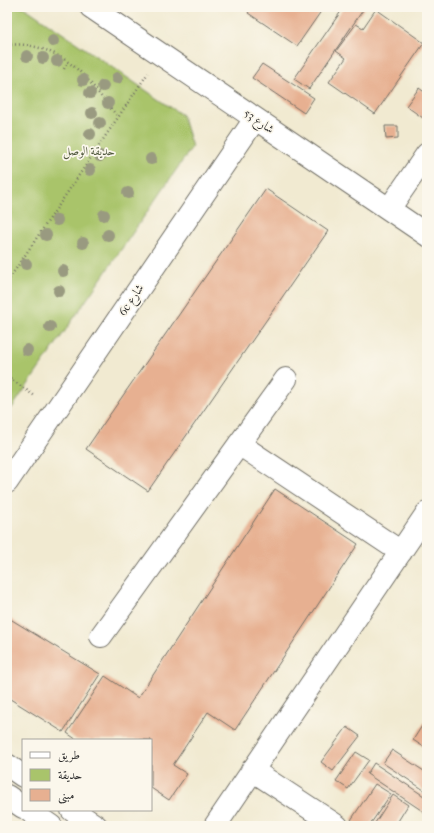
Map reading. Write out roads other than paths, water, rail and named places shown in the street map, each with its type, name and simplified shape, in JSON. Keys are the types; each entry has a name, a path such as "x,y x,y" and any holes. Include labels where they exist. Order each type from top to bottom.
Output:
{"street":[{"name":"شارع 53","path":"91,7 427,235"},
{"name":"6c شارع","path":"7,482 255,119"},
{"path":"389,209 427,154"},
{"path":"102,636 286,379"},
{"path":"239,444 401,552"},
{"path":"215,826 427,513"},
{"path":"7,765 22,775"},
{"path":"252,770 338,826"},
{"path":"7,796 22,806"},
{"path":"29,811 47,825"},
{"path":"74,811 96,826"}],"park label":[{"name":"حديقة الوصل","path":"89,151"}]}
